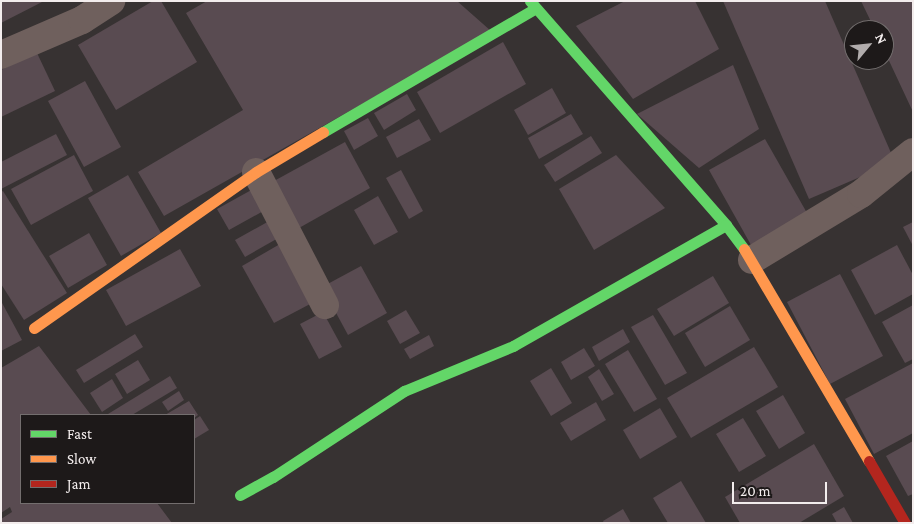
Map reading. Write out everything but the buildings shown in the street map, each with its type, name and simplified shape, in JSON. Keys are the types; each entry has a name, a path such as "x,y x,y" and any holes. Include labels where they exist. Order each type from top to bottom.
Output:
{"street":[{"path":"1,55 82,20 111,1"},
{"path":"34,328 256,172 533,4 726,226 752,260 905,523"},
{"path":"752,260 862,194 913,152"},
{"path":"256,172 325,305"},
{"path":"240,495 273,477 404,390 513,346 726,226"}],"traffic: fast":[{"path":"530,1 726,225 744,249"},
{"path":"323,132 536,8"},
{"path":"240,495 273,477 404,391 513,346 726,225"}],"traffic: slow":[{"path":"34,328 256,172 323,132"},
{"path":"744,249 869,461"}],"traffic: jam":[{"path":"869,461 905,523"}]}
